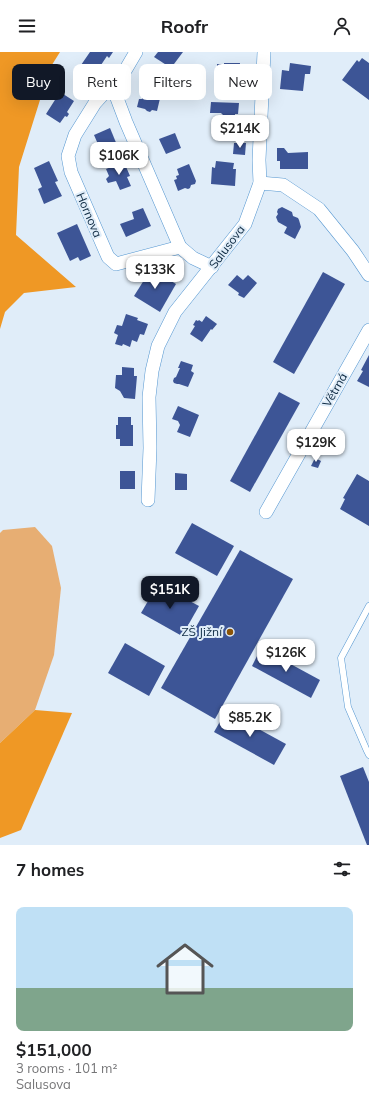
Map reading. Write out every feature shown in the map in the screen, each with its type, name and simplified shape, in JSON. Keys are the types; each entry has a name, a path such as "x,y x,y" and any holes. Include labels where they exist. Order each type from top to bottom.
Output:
{"street":[{"path":"129,64 136,52"},
{"name":"Salusova","path":"148,500 150,448 149,397 152,371 158,346 175,312 245,224 260,183 264,52"},
{"name":"Hornova","path":"99,100 75,135 68,156 71,172 108,257 116,264 180,247"},
{"path":"118,100 180,247 193,258 212,267"},
{"path":"260,183 283,186 319,209 353,251 369,275"},
{"name":"Větrná","path":"266,512 369,330"}],"lane":[{"path":"369,606 341,658 348,707 369,755"}],"shaded area":[{"path":"0,52 60,52 52,64 12,64 12,100 40,100 19,167 16,235 76,287 24,293 5,312 0,329"},
{"path":"35,527 52,546 61,588 54,655 35,710 0,743 0,533 3,530"},
{"path":"35,710 72,713 21,830 0,838 0,743"}],"building":[{"path":"90,52 113,52 109,58 107,56 102,64 82,64"},
{"path":"158,52 183,52 174,64 165,64 154,57"},
{"path":"362,58 369,63 369,100 342,80 357,60 359,62"},
{"path":"224,63 240,63 240,64"},
{"path":"290,63 311,66 310,74 305,74 303,91 280,89 282,70 289,71"},
{"path":"65,95 74,101 67,112 69,114 67,117 65,116 60,123 46,114 55,100 65,100"},
{"path":"139,99 160,100 157,111 152,110 150,112 137,107"},
{"path":"211,102 239,103 238,114 235,114 235,128 224,127 225,117 221,113 210,113"},
{"path":"110,128 117,145 101,151 94,135"},
{"path":"175,133 181,148 166,154 159,139"},
{"path":"234,143 246,143 245,155 233,154"},
{"path":"277,148 284,148 288,153 308,152 308,169 280,169 280,161 277,161"},
{"path":"49,161 58,181 55,182 62,196 44,204 38,189 42,187 34,168"},
{"path":"216,161 234,163 233,169 236,169 235,186 211,184 212,167 215,168"},
{"path":"124,162 130,176 127,177 131,186 120,190 116,181 108,183 106,179 109,176 106,169"},
{"path":"189,164 196,181 195,184 191,185 188,189 185,188 178,191 174,180 177,179 176,176 179,175 177,169"},
{"path":"282,207 292,212 293,216 299,220 301,227 295,239 284,233 287,227 278,222 276,217 278,214 277,212 278,209"},
{"path":"143,208 151,226 126,237 120,224 134,219 132,212"},
{"path":"77,224 91,256 80,261 78,257 70,261 57,233"},
{"path":"151,269 176,284 160,312 134,296"},
{"path":"323,272 345,284 294,374 273,362"},
{"path":"237,275 243,280 248,275 257,283 244,298 238,295 239,293 228,285"},
{"path":"126,314 138,318 137,320 148,324 144,335 140,334 137,342 132,340 130,347 123,344 122,346 115,344 118,335 114,333 117,325 122,326"},
{"path":"206,316 217,324 212,330 211,329 202,342 190,334 195,326 193,325 196,320 202,322"},
{"path":"369,355 369,387 357,381 363,371 361,370"},
{"path":"181,361 193,365 191,371 194,373 188,387 174,383 173,381 180,368 178,368"},
{"path":"122,367 134,368 134,376 137,376 135,399 124,398 120,391 115,388 116,375 122,375"},
{"path":"279,392 300,403 250,492 230,481"},
{"path":"178,406 199,415 190,437 177,432 180,425 178,421 172,419"},
{"path":"118,417 131,417 131,425 133,425 133,446 120,446 120,439 116,439 116,425 118,425"},
{"path":"315,458 321,461 318,468 311,466"},
{"path":"120,471 135,471 135,489 120,489"},
{"path":"175,473 187,474 187,490 175,490"},
{"path":"357,474 369,481 369,526 340,509 345,499 343,498"},
{"path":"192,523 234,546 217,576 175,553"},
{"path":"240,550 293,579 215,719 161,688"},
{"path":"158,584 199,606 182,636 141,613"},
{"path":"125,643 165,666 149,696 108,673"},
{"path":"261,648 320,680 311,698 252,666"},
{"path":"226,711 286,744 274,765 214,732"},
{"path":"363,767 369,782 369,845 367,845 340,776"}],"place":[{"name":"ZŠ Jižní","path":"230,632"}]}
